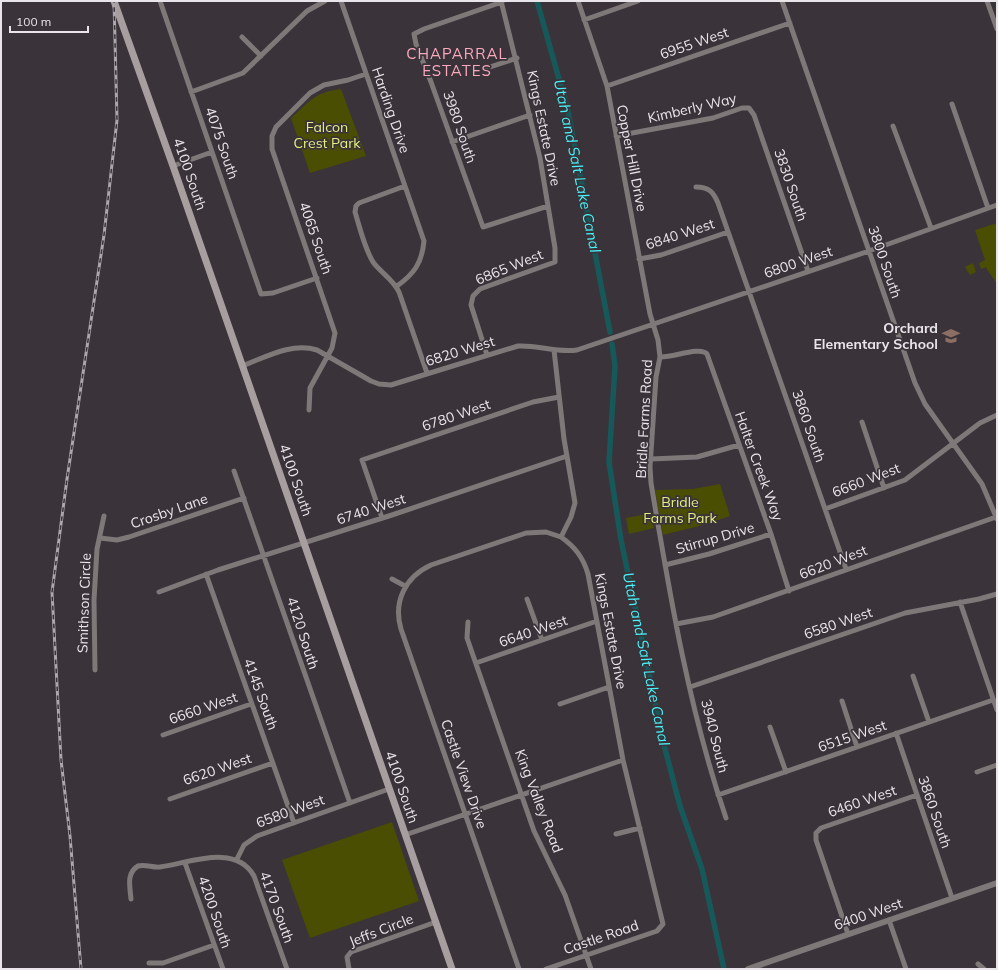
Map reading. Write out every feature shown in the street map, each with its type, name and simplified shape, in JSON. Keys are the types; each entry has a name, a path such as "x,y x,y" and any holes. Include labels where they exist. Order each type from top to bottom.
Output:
{"main road":[{"name":"4100 South","path":"114,1 173,166 452,969"}],"street":[{"name":"4075 South","path":"160,1 261,294 273,293 317,278"},
{"path":"191,92 238,75 247,69 306,11 325,1"},
{"name":"Harding Drive","path":"341,1 424,242 420,262 414,272 397,286"},
{"name":"Copper Hill Drive","path":"578,1 607,86 652,323"},
{"path":"584,20 638,1"},
{"name":"3800 South","path":"782,1 915,383 925,404 982,484 997,518"},
{"path":"987,1 997,29"},
{"name":"3980 South","path":"502,2 424,29 414,34 416,44 483,227 548,206"},
{"name":"Kings Estate Drive","path":"502,2 530,115 548,206 555,248 555,262"},
{"name":"6955 West","path":"607,86 790,23"},
{"path":"242,37 261,56"},
{"path":"487,68 516,58"},
{"name":"4065 South","path":"309,410 310,388 334,341 335,333 272,149 272,136 276,127 317,88 366,74"},
{"path":"952,104 988,208"},
{"name":"Kimberly Way","path":"616,136 713,118 742,108 749,108"},
{"name":"3830 South","path":"749,108 754,115 808,271"},
{"path":"452,142 530,115"},
{"path":"893,126 931,228"},
{"path":"173,166 212,152"},
{"path":"405,186 357,204 355,212 370,257 379,269 397,286 427,373"},
{"name":"3860 South","path":"696,187 707,188 713,193 749,291 846,569"},
{"name":"6800 West","path":"605,340 869,251 997,205"},
{"name":"6840 West","path":"639,259 659,255 728,232"},
{"name":"6865 West","path":"487,355 471,306 473,296 480,289 555,262"},
{"name":"Bridle Farms Road","path":"652,323 659,345 660,357 656,377 651,483 682,659"},
{"name":"6820 West","path":"327,356 379,384 391,385 518,346 538,346 566,351 577,350 605,340"},
{"path":"242,366 299,347 317,350 327,356"},
{"path":"554,350 574,503 571,517 561,537"},
{"name":"Halter Creek Way","path":"660,357 668,357 698,350 704,351 708,356 771,534 789,591"},
{"name":"6780 West","path":"382,518 362,460 533,402 559,397"},
{"name":"6660 West","path":"825,509 905,480 980,424 997,415"},
{"path":"862,422 884,488"},
{"path":"651,459 697,457 739,445"},
{"name":"6740 West","path":"159,592 206,574 382,518 567,456"},
{"name":"4120 South","path":"234,471 350,803"},
{"name":"Crosby Lane","path":"100,538 117,540 129,538 244,498"},
{"name":"Smithson Circle","path":"95,670 94,600 97,549 104,516"},
{"name":"6620 West","path":"676,624 708,618 997,518"},
{"name":"Castle View Drive","path":"519,969 400,624 400,602 406,586 417,573 431,565 522,534 540,531 561,537"},
{"name":"Stirrup Drive","path":"665,565 706,556 771,534"},
{"name":"Kings Estate Drive","path":"561,537 578,551 584,562 597,621 623,760 663,918 663,926"},
{"name":"4145 South","path":"206,574 294,823"},
{"path":"392,578 406,586"},
{"name":"6580 West","path":"690,687 905,613 997,594"},
{"path":"527,599 542,640"},
{"path":"960,602 997,710"},
{"name":"6640 West","path":"476,663 597,621"},
{"name":"King Valley Road","path":"468,622 468,638 539,844 565,895 591,969"},
{"name":"3940 South","path":"682,659 718,795 726,818"},
{"path":"914,676 929,722"},
{"path":"560,704 609,687"},
{"name":"6515 West","path":"718,795 993,700"},
{"path":"842,701 857,747"},
{"name":"6660 West","path":"163,735 251,704"},
{"path":"770,726 786,772"},
{"name":"3860 South","path":"896,733 952,898"},
{"path":"405,835 623,760"},
{"name":"6620 West","path":"170,799 273,763"},
{"path":"977,772 997,765"},
{"name":"6580 West","path":"237,859 244,845 250,839 389,789"},
{"name":"6460 West","path":"848,934 816,840 816,833 822,828 917,795"},
{"path":"616,834 640,828"},
{"path":"130,899 130,876 137,867 143,865 158,867 223,857 237,859"},
{"name":"4170 South","path":"237,859 246,865 254,876 286,969"},
{"name":"4200 South","path":"185,863 223,969"},
{"name":"6400 West","path":"748,969 997,883"},
{"path":"889,920 906,969"},
{"name":"Jeffs Circle","path":"349,969 346,960 351,952 436,922"},
{"name":"Castle Road","path":"546,969 657,931 663,926"},
{"path":"149,963 163,963 214,945"},
{"path":"978,964 984,969"}],"green space":[{"name":"Falcon Crest Park","path":"341,89 366,156 310,173 291,118 313,98 325,92"},
{"path":"997,223 997,284 986,268 987,267 981,269 979,263 985,260 975,230"},
{"path":"973,263 976,272 970,275 965,267"},
{"name":"Bridle Farms Park","path":"720,484 730,516 703,525 663,535 655,490 693,489"},
{"name":"Bridle Farms Park","path":"652,513 654,528 629,534 626,518"},
{"path":"392,822 419,901 310,938 282,860"}],"waterway":[{"name":"Utah and Salt Lake Canal","path":"537,1 568,111 610,332"},
{"name":"Utah and Salt Lake Canal","path":"612,344 615,366 609,462 621,540 664,745 680,806 702,869 724,969"}],"railway":[{"path":"81,969 70,836 61,760 52,592 67,479 104,235 117,120 114,1"}],"place":[{"name":"Orchard Elementary School","path":"951,336"}],"district":[{"name":"CHAPARRAL ESTATES","path":"457,62"}]}
